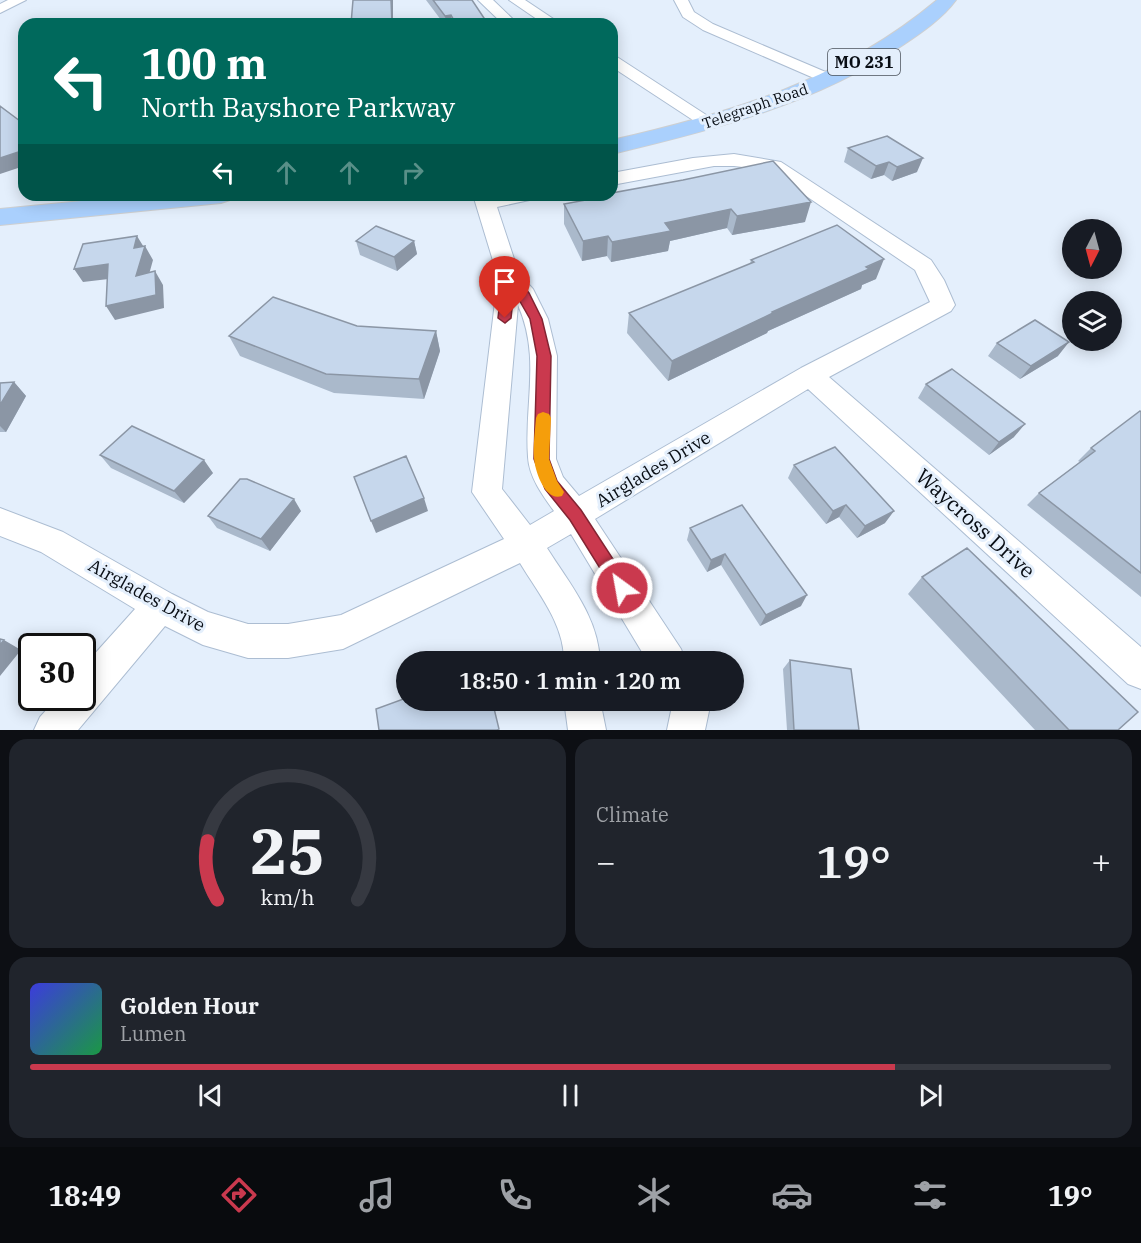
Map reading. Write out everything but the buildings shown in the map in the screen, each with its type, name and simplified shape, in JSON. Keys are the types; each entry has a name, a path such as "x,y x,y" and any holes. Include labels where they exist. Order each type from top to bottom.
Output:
{"main road":[{"name":"Telegraph Road","path":"618,145 769,103 829,79 887,49 913,31 947,0"},
{"path":"0,217 161,201"}],"street":[{"path":"0,9 19,0"},
{"path":"485,0 504,18"},
{"path":"516,0 544,18"},
{"path":"681,0 688,14 708,27 829,79"},
{"path":"618,64 708,122"},
{"name":"Airglades Drive","path":"0,522 52,542 160,606 203,628 248,641 299,639 343,632 526,544 810,375 943,305 933,280 923,265 774,166 754,160 711,161 618,178"},
{"path":"485,201 509,277 525,296 536,319 544,356 542,459 551,484 576,515 661,651"},
{"path":"509,277 487,492 526,544 576,625 582,651"},
{"name":"Waycross Drive","path":"810,375 1141,671"},
{"path":"96,681 160,606"},
{"path":"53,730 70,711"},
{"path":"584,711 588,730"},
{"path":"686,730 690,711"}],"slow traffic":[{"path":"543,418 542,459 551,484 557,492"}],"route":[{"path":"505,318 509,277 525,296 536,319 544,356 542,459 551,484 576,515 622,588"}]}
